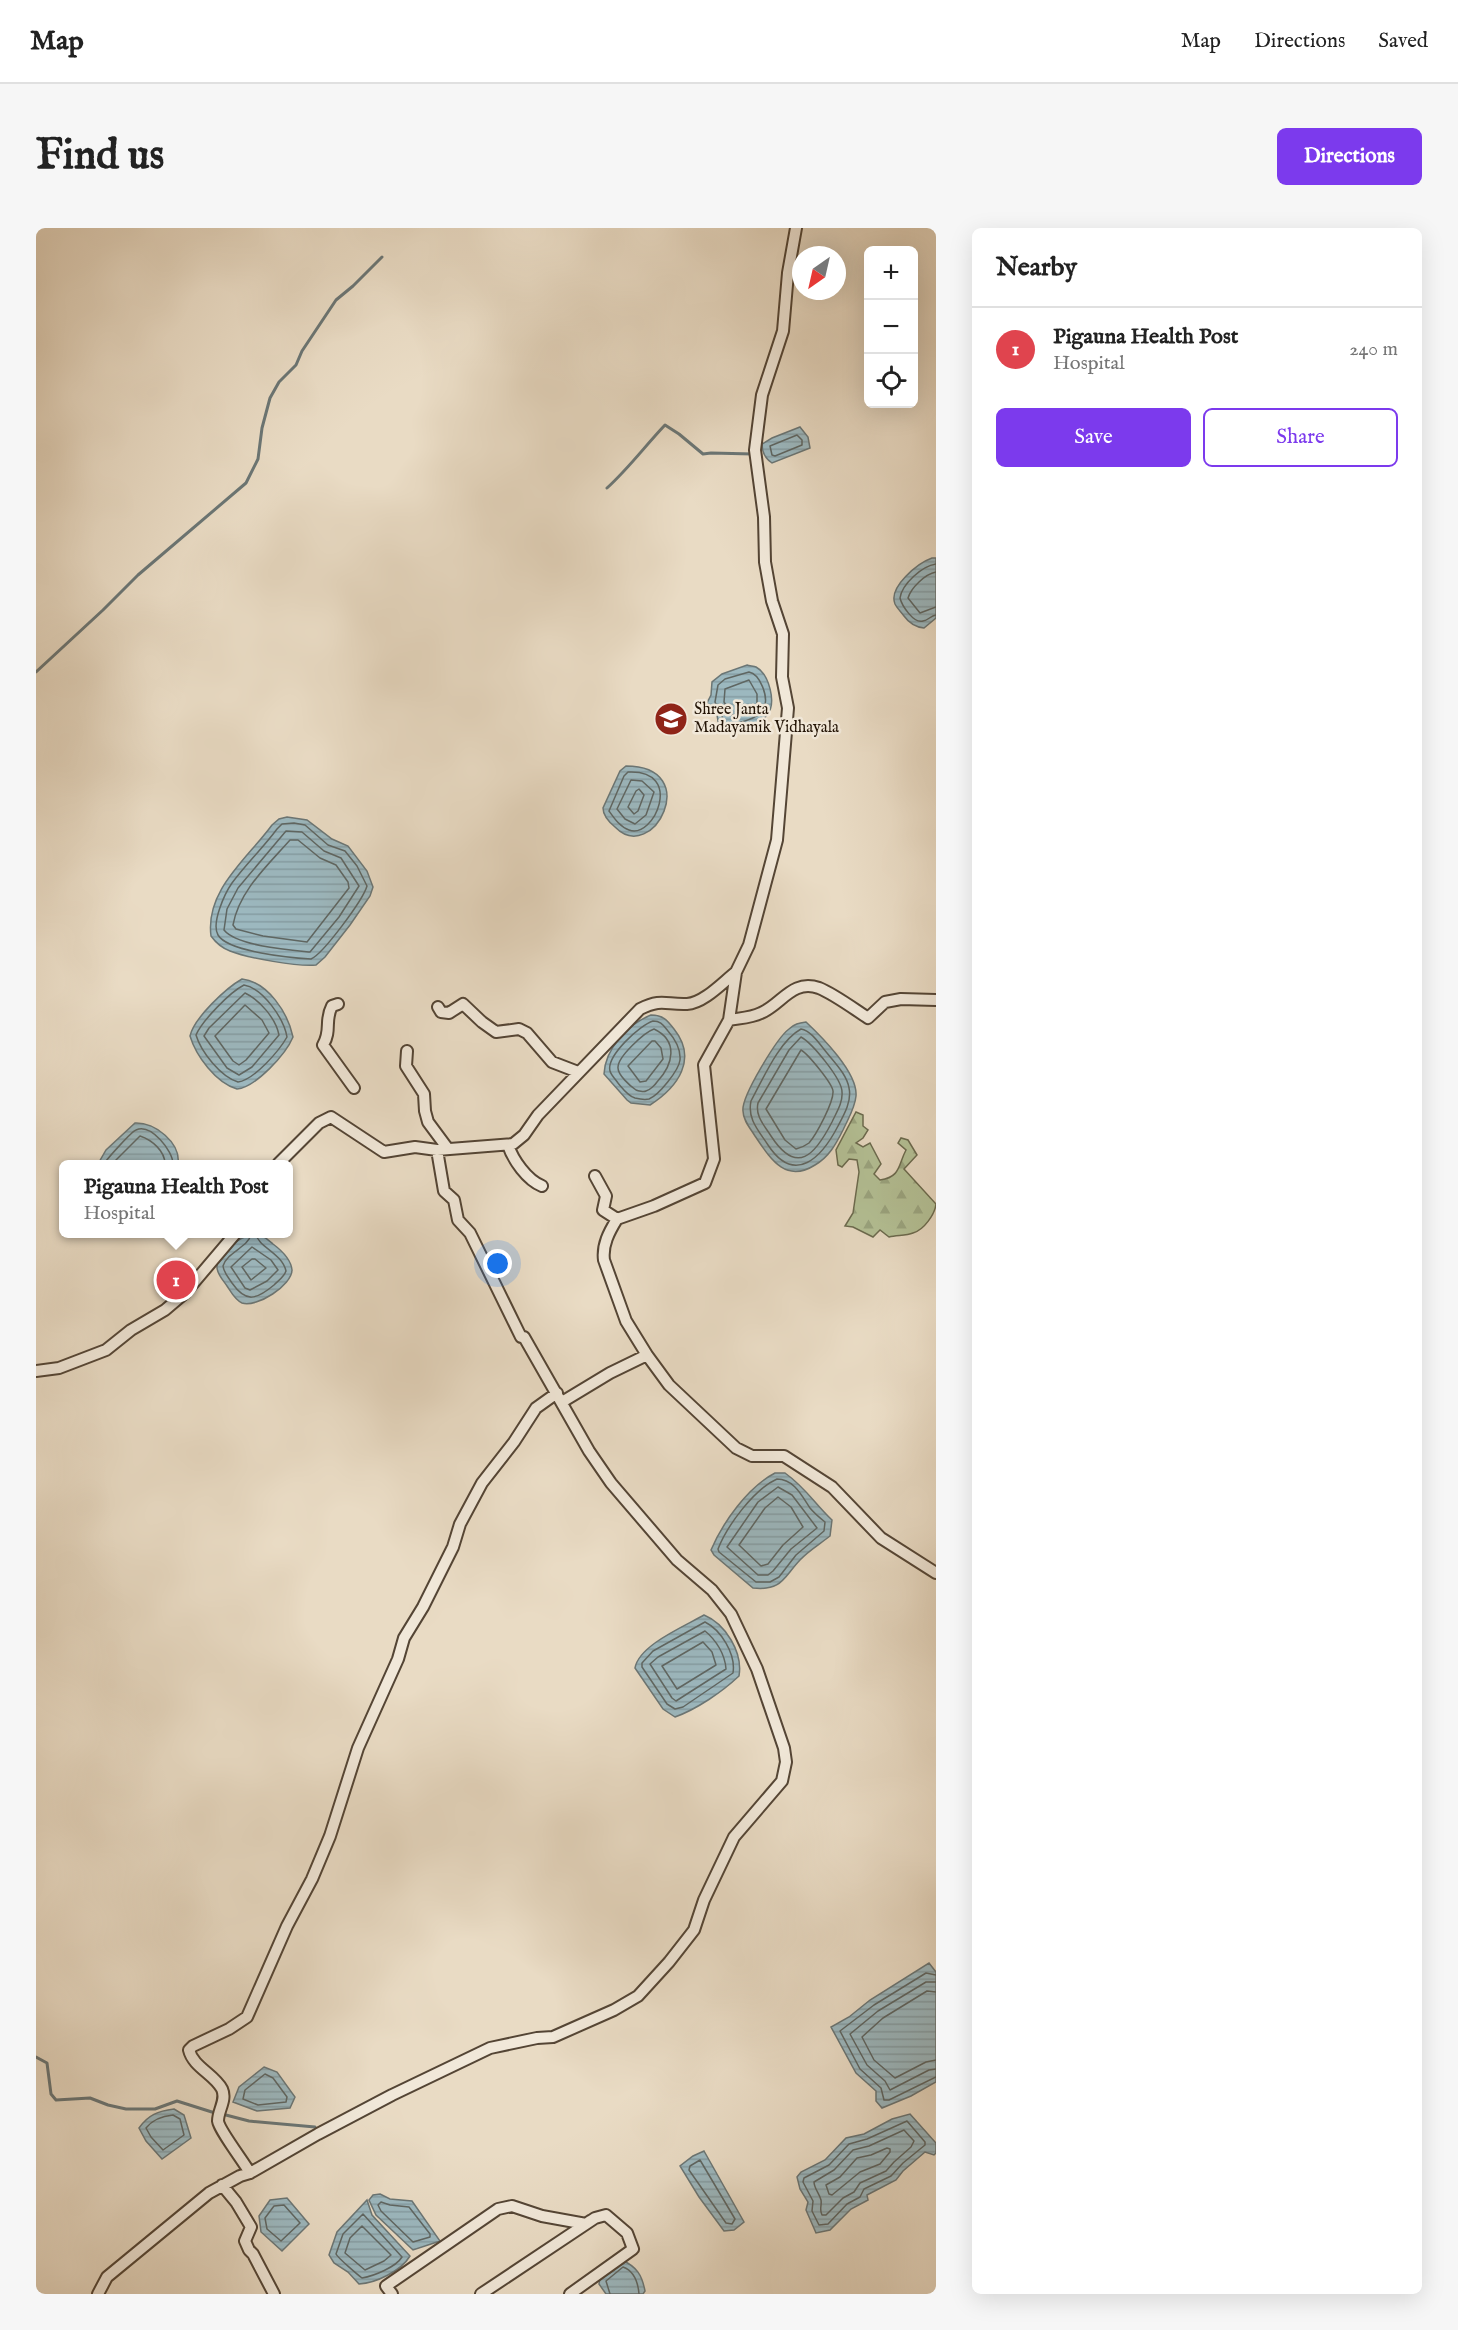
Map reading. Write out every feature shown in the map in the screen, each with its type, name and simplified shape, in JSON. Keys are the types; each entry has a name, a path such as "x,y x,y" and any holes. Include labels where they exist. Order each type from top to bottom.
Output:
{"street":[{"path":"796,228 788,273 783,331 762,394 755,457 764,517 765,562 772,601 783,634 782,677 788,708 777,840 749,945 736,972 729,1020 704,1065 714,1159 705,1183 654,1206 616,1219 603,1251 604,1260 626,1322 669,1385 736,1448 752,1456 784,1456 832,1487 881,1538 936,1573"},
{"path":"282,1160 319,1123 331,1117 384,1152 415,1147 443,1150 508,1145 524,1135 538,1115 640,1009 653,1002 690,1004 736,972"},
{"path":"729,1020 762,1013 787,993 801,987 818,988 868,1018 885,1002 901,999 936,1000"},
{"path":"338,1004 332,1006 328,1014 328,1035 323,1045 354,1088"},
{"path":"438,1007 441,1012 449,1012 463,1005 482,1023 496,1032 519,1029 527,1033 552,1062 578,1072"},
{"path":"98,2294 102,2284 115,2271 209,2193 222,2185 250,2173 370,2106 482,2052 537,2038 553,2037 614,2010 638,1996 694,1930 704,1900 734,1838 778,1786 784,1775 786,1762 784,1748 757,1669 731,1614 712,1590 677,1560 612,1483 589,1451 524,1337 521,1337 470,1233 458,1220 454,1200 444,1191 443,1150 428,1122 424,1094 406,1066 407,1051"},
{"path":"508,1145 512,1157 535,1183 542,1186"},
{"path":"595,1176 606,1196 603,1210 616,1219"},
{"path":"36,1371 59,1368 106,1350 131,1330 165,1310 185,1293 231,1238"},
{"path":"250,2173 218,2122 224,2098 221,2087 197,2063 189,2050 247,2017 330,1836 358,1748 398,1659 404,1638 423,1607 453,1547 460,1524 482,1483 514,1442 536,1408 647,1355"},
{"path":"222,2185 251,2227 245,2241 274,2294"},
{"path":"392,2294 386,2286 498,2209 512,2206 542,2216 586,2224 606,2215 627,2233 633,2249 570,2294"},
{"path":"481,2294 595,2218"}],"green space":[{"path":"856,1112 863,1115 863,1126 868,1130 856,1143 863,1147 870,1143 881,1164 874,1174 880,1180 892,1176 898,1170 906,1150 898,1143 901,1138 908,1140 917,1155 904,1169 936,1204 934,1212 921,1229 907,1235 889,1237 880,1230 873,1237 853,1227 845,1226 853,1213 859,1172 857,1160 849,1159 842,1167 838,1165 836,1150"}],"water":[{"path":"800,427 808,437 810,448 772,463 766,457 762,444"},
{"path":"932,558 936,558 936,618 924,628 908,621 895,604 894,597 906,576"},
{"path":"747,665 756,667 765,676 770,689 770,710 759,722 730,730 719,727 717,715 707,703 711,695 712,682 722,674"},
{"path":"626,766 649,770 663,781 667,796 664,811 656,825 644,834 630,836 615,827 603,811 620,771"},
{"path":"287,817 307,820 332,839 348,846 367,871 373,887 370,896 350,925 316,965 286,963 238,954 222,947 211,936 211,919 221,889 272,825 279,819"},
{"path":"242,979 251,981 268,992 287,1018 293,1037 270,1069 245,1087 237,1089 214,1075 197,1052 190,1036 198,1021 212,1004"},
{"path":"651,1015 659,1016 669,1023 681,1040 684,1051 682,1072 669,1090 650,1105 631,1103 604,1074 605,1065 619,1038 634,1024"},
{"path":"806,1022 845,1066 855,1087 856,1096 849,1118 828,1154 815,1165 795,1172 779,1166 773,1160 747,1124 743,1111 754,1081 776,1044 791,1027"},
{"path":"135,1123 143,1124 165,1135 175,1149 178,1160 100,1160 106,1150"},
{"path":"242,1238 265,1238 279,1249 288,1259 292,1270 286,1282 273,1294 256,1302 242,1303 235,1298 222,1279 217,1266 221,1255"},
{"path":"775,1473 785,1473 832,1520 830,1536 803,1557 781,1582 770,1587 753,1588 711,1550 737,1506 755,1487"},
{"path":"704,1615 719,1625 731,1640 740,1667 739,1676 709,1700 675,1717 663,1709 635,1668 638,1660 654,1644"},
{"path":"929,1963 936,1972 936,2082 882,2108 876,2101 876,2091 856,2073 831,2027"},
{"path":"264,2067 277,2072 295,2097 290,2108 257,2111 233,2102 239,2087"},
{"path":"174,2109 184,2115 191,2138 162,2159 146,2141 139,2128 154,2114"},
{"path":"910,2114 936,2143 936,2153 934,2155 925,2152 896,2180 867,2195 868,2200 851,2209 830,2230 816,2233 806,2210 808,2202 800,2189 797,2177 801,2172 825,2160 846,2138 864,2134 892,2119"},
{"path":"704,2151 744,2222 734,2230 724,2231 680,2166"},
{"path":"380,2194 390,2199 412,2201 440,2241 413,2250 376,2215 369,2200 373,2195"},
{"path":"287,2198 309,2224 282,2251 261,2232 259,2216 270,2200"},
{"path":"367,2200 372,2215 410,2256 401,2267 388,2275 359,2284 348,2272 334,2263 329,2255 337,2232"},
{"path":"622,2260 638,2272 644,2285 643,2294 606,2294 599,2284 600,2278"}],"waterway":[{"path":"36,672 138,575 246,483 258,459 262,428 270,398 279,382 296,365 302,351 336,300 382,257"},
{"path":"607,488 665,425 703,454 753,454"},
{"path":"36,2057 47,2063 51,2094 56,2100 90,2098 126,2109 155,2109 177,2101 215,2113"},
{"path":"222,2114 249,2121 315,2127"}],"place":[{"name":"Shree Janta Madayamik Vidhayala","path":"671,719"},
{"name":"Pigauna Health Post","path":"176,1280"}]}
